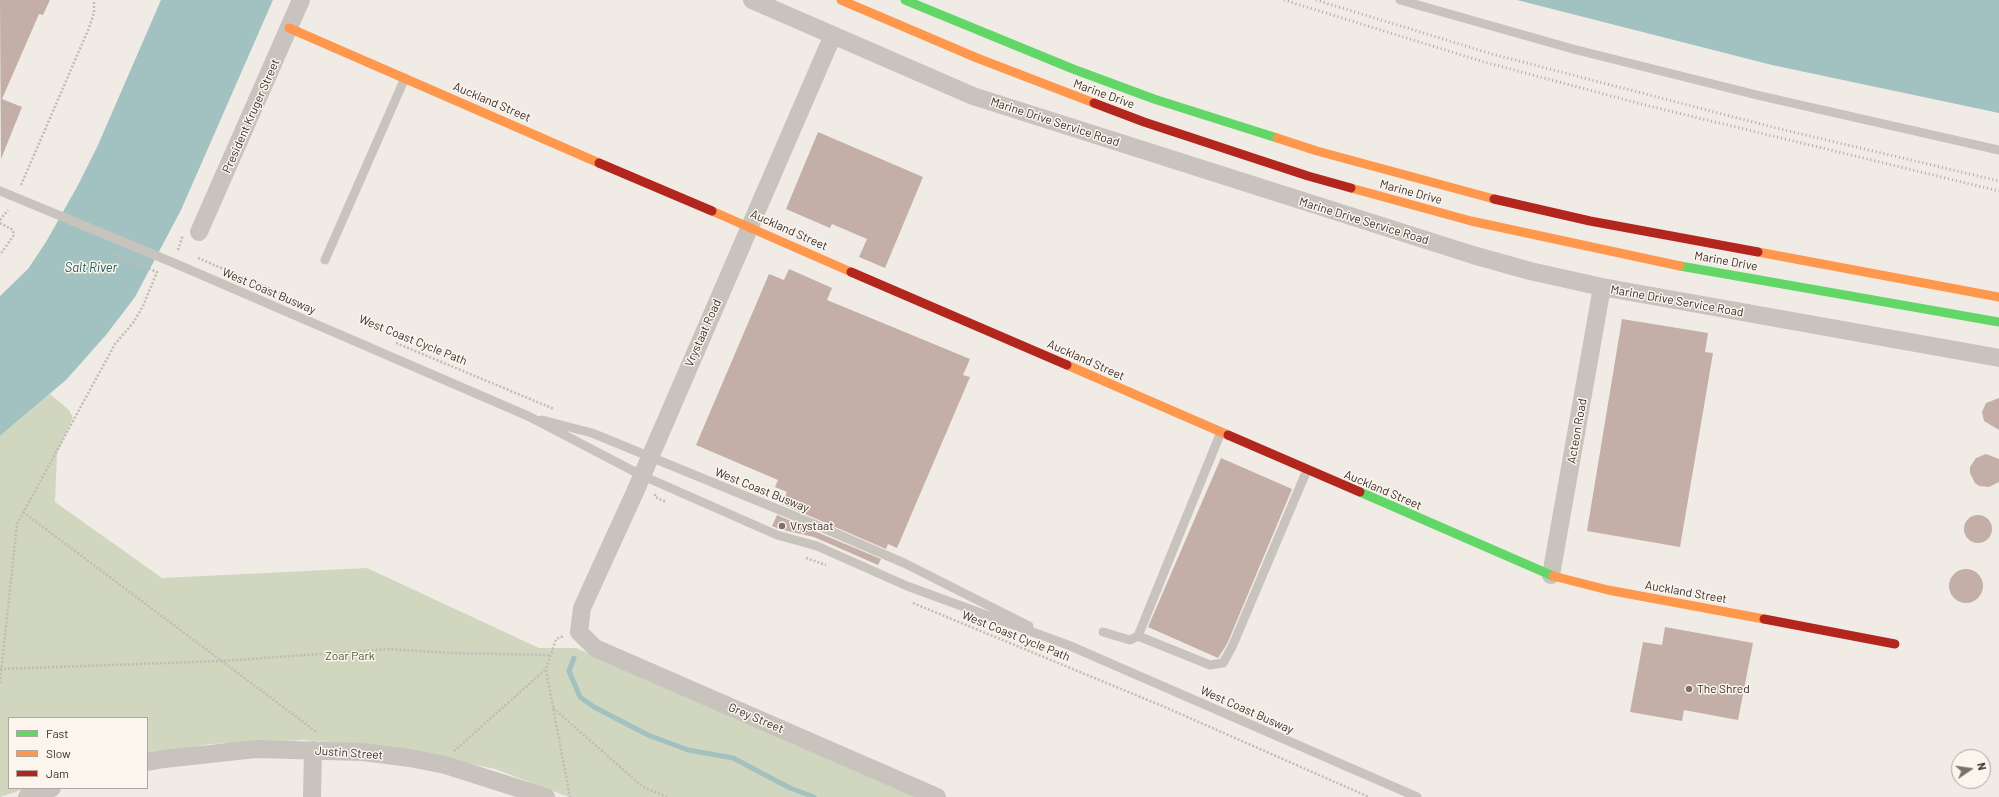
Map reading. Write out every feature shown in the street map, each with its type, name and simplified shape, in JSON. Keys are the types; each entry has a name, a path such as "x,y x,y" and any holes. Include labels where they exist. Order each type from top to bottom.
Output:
{"main road":[{"name":"Marine Drive","path":"841,0 977,58 1060,91 1144,122 1308,176 1471,220 1666,263 1999,322"},
{"name":"Marine Drive","path":"905,0 1074,70 1154,99 1317,151 1479,196 1590,221 1999,297"},
{"name":"Auckland Street","path":"289,28 750,226 1307,470 1551,575 1608,590 1895,644"}],"street":[{"name":"President Kruger Street","path":"191,233 302,0"},
{"name":"Marine Drive Service Road","path":"752,0 973,96 1473,255 1530,271 1602,287 1999,358"},
{"name":"Vrystaat Road","path":"579,632 582,608 833,35"},
{"name":"Acteon Road","path":"1551,575 1602,287"},
{"name":"Grey Street","path":"579,632 595,648 938,797"},
{"name":"Justin Street","path":"148,762 256,749 316,745 424,761 452,768 546,797"},
{"path":"312,797 316,745"},
{"path":"27,797 49,789"}],"lane":[{"path":"1400,0 1573,49 1761,96 1999,150"},
{"path":"326,260 405,78"},
{"name":"West Coast Busway","path":"0,191 174,263 528,416 641,475 777,535 816,546 907,586 1068,645"},
{"name":"West Coast Busway","path":"528,416 592,433 814,524 904,563 1068,645 1417,797"},
{"path":"1103,632 1130,640 1138,636 1221,432"},
{"path":"1138,636 1210,665 1223,663 1232,648 1307,470"}],"path":[{"path":"21,185 89,28 94,14 94,0"},
{"path":"0,220 7,209"},
{"path":"0,223 13,230 14,235 0,255"},
{"path":"185,253 178,250 191,233"},
{"path":"192,256 290,298"},
{"path":"0,683 17,524 115,344 133,323 143,306 157,272"},
{"name":"West Coast Cycle Path","path":"394,343 559,410"},
{"path":"655,497 670,503"},
{"path":"23,512 319,734 316,745"},
{"path":"803,556 833,568"},
{"name":"West Coast Cycle Path","path":"911,603 1167,708 1369,797"},
{"path":"453,752 546,669 556,639"},
{"path":"1,669 222,661 388,649 449,653 551,655"},
{"path":"546,669 570,797"},
{"path":"553,708 643,787 667,797"}],"green space":[{"name":"Zoar Park","path":"50,394 69,410 73,418 57,453 55,502 162,578 367,568 539,648 576,648 916,797 569,797 495,769 453,760 351,744 304,740 210,744 148,755 148,717 8,717 8,789 24,789 0,797 0,436"}],"water":[{"name":"Salt River","path":"161,0 273,0 181,210 135,297 106,335 66,380 0,436 0,296 28,269 46,242 77,187 98,145"},
{"path":"1517,0 1999,0 1999,113 1772,65"}],"building":[{"path":"0,0 50,0 43,15 39,14 2,99 22,107 1,159"},
{"path":"818,132 923,177 885,268 859,257 867,239 832,224 830,228 786,209"},
{"path":"789,269 832,288 827,300 970,359 963,375 970,377 897,548 888,544 886,549 782,504 787,492 775,487 778,480 696,445 769,274 784,280"},
{"path":"1622,319 1708,333 1705,352 1713,353 1680,547 1587,531"},
{"path":"1999,398 1999,430 1984,421 1982,412 1986,403"},
{"path":"1986,454 1999,459 1999,482 1989,487 1979,486 1975,483 1970,473 1970,467 1976,458"},
{"path":"1221,458 1292,489 1227,644 1218,658 1148,627"},
{"path":"777,515 881,559 878,565 814,537 779,529 772,526"},
{"path":"1978,515 1988,519 1992,529 1988,539 1978,543 1968,539 1964,529 1968,519"},
{"path":"1966,569 1978,574 1983,586 1978,598 1966,603 1954,598 1949,586 1954,574"},
{"name":"The Shred","path":"1665,627 1753,643 1738,720 1684,710 1682,721 1630,712 1643,642 1662,645"}],"waterway":[{"path":"574,658 569,671 580,697 594,707 648,735 688,750 733,758 790,788 814,797"}],"railway":[{"path":"1284,0 1484,62 1641,104 1999,191"},
{"path":"1316,0 1492,54 1776,128 1999,181"}],"traffic: fast":[{"path":"905,0 1073,69 1154,99 1277,138"},
{"path":"1680,266 1999,322"},
{"path":"1360,492 1553,576"}],"traffic: slow":[{"path":"841,0 977,58 1094,103"},
{"path":"289,28 599,163"},
{"path":"1277,138 1317,151 1494,199"},
{"path":"1351,188 1471,221 1680,266"},
{"path":"712,211 851,272"},
{"path":"1758,252 1999,297"},
{"path":"1067,365 1228,435"},
{"path":"1553,576 1608,590 1764,619"}],"traffic: jam":[{"path":"1094,103 1144,122 1308,176 1351,188"},
{"path":"599,163 712,211"},
{"path":"1494,199 1590,221 1758,252"},
{"path":"851,272 1067,365"},
{"path":"1228,435 1360,492"},
{"path":"1764,619 1895,644"}],"place":[{"name":"Vrystaat","path":"782,526"},
{"name":"The Shred","path":"1689,689"}]}
